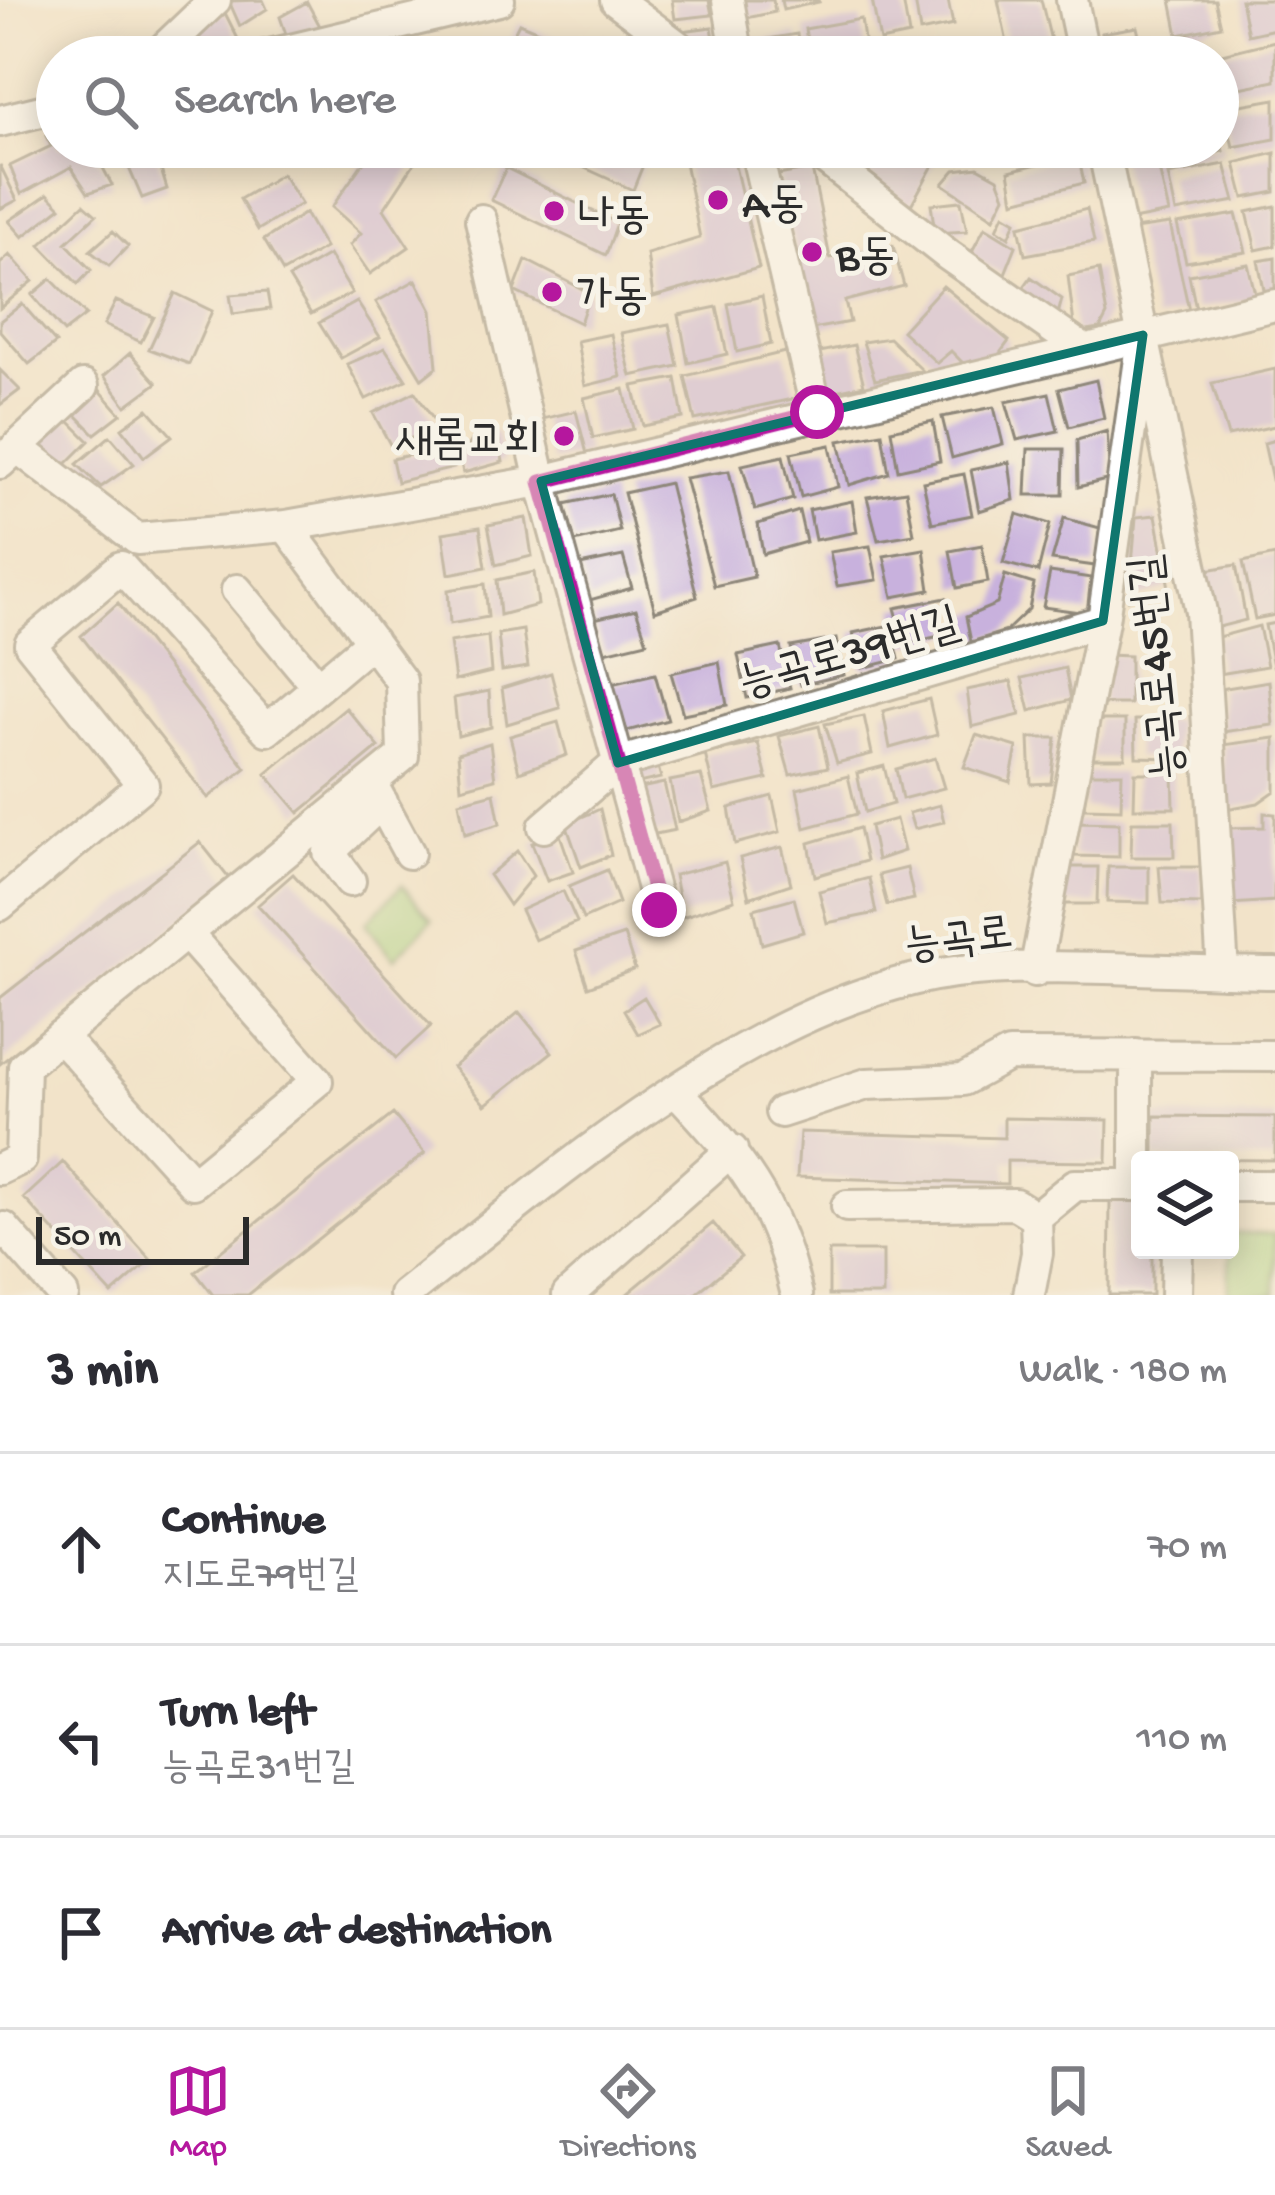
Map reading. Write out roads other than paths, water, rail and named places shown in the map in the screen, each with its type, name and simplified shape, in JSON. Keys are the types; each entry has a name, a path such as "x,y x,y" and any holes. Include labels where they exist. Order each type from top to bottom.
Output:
{"street":[{"path":"177,36 215,0"},
{"path":"339,36 455,5 499,0"},
{"path":"616,0 664,36"},
{"path":"728,0 734,36"},
{"path":"1072,0 1080,36"},
{"path":"0,121 36,112"},
{"path":"760,168 817,412"},
{"path":"836,168 948,256 1084,350"},
{"name":"능곡로45번길","path":"1107,168 1201,612 1223,972"},
{"path":"482,220 541,482 659,910"},
{"path":"83,386 8,455 137,539 286,526 541,482 1275,305"},
{"path":"1035,971 1102,621 1143,335"},
{"path":"286,526 401,682 403,756 329,852 350,880"},
{"path":"0,905 143,785 30,644 121,567 267,730 371,641"},
{"path":"237,590 318,687"},
{"name":"능곡로39번길","path":"619,763 1102,621"},
{"path":"544,826 619,763"},
{"path":"376,792 409,854"},
{"path":"0,1169 21,1159 25,1066 376,792"},
{"path":"60,1036 193,1183 316,1081 188,935"},
{"name":"능곡로","path":"405,1295 613,1130 676,1090 850,998 972,970 1275,973"},
{"path":"782,1112 867,1084 963,1080 1009,1055 1275,1056"},
{"path":"1136,1055 1137,1151"},
{"path":"676,1090 732,1150 784,1234 797,1295"},
{"path":"568,1295 732,1150"},
{"path":"1029,1295 1036,1217 1076,1185 1131,1185"},
{"path":"1239,1186 1275,1186"},
{"path":"847,1206 1015,1204 1036,1217"},
{"path":"0,1232 4,1228 63,1295"},
{"path":"1176,1295 1177,1259"}],"place":[{"name":"A동","path":"718,200"},
{"name":"나동","path":"554,211"},
{"name":"B동","path":"812,252"},
{"name":"가동","path":"552,292"},
{"name":"새롬교회","path":"564,436"}]}
